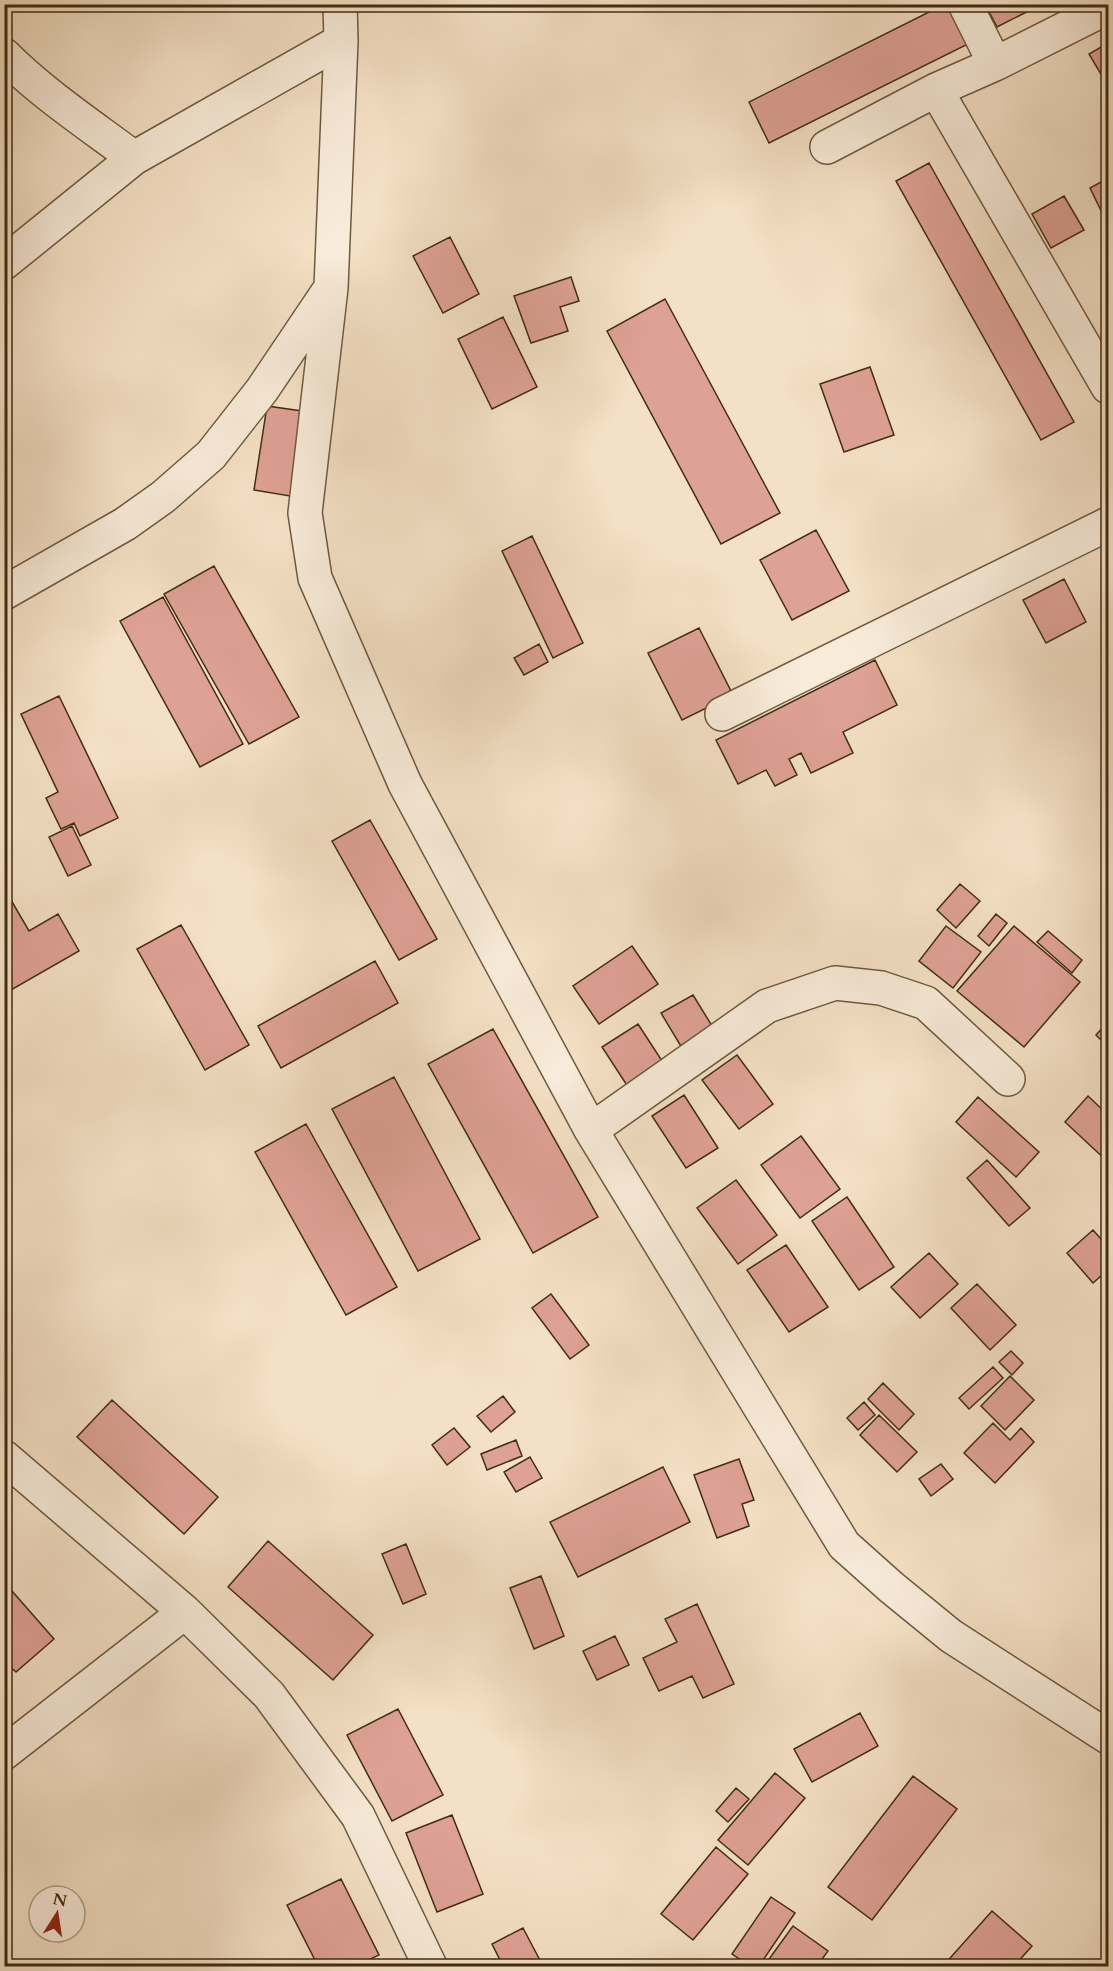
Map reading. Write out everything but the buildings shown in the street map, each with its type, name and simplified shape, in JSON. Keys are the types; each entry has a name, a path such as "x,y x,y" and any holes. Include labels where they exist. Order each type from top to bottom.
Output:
{"street":[{"path":"340,4 341,41 331,288 305,513 315,578 405,784 591,1130 844,1545 951,1636 1108,1737"},
{"path":"965,4 994,63"},
{"path":"827,147 936,90 1108,7"},
{"path":"4,263 134,158 341,41"},
{"path":"4,55 70,110 134,158"},
{"path":"936,90 1108,387"},
{"path":"4,593 125,524 163,497 211,456 262,390 331,288"},
{"path":"722,714 1108,524"},
{"path":"591,1130 767,1006 835,983 881,988 926,1003 1008,1079"},
{"path":"4,1457 185,1612 269,1695 358,1816 430,1966"},
{"path":"4,1753 185,1612"}]}
